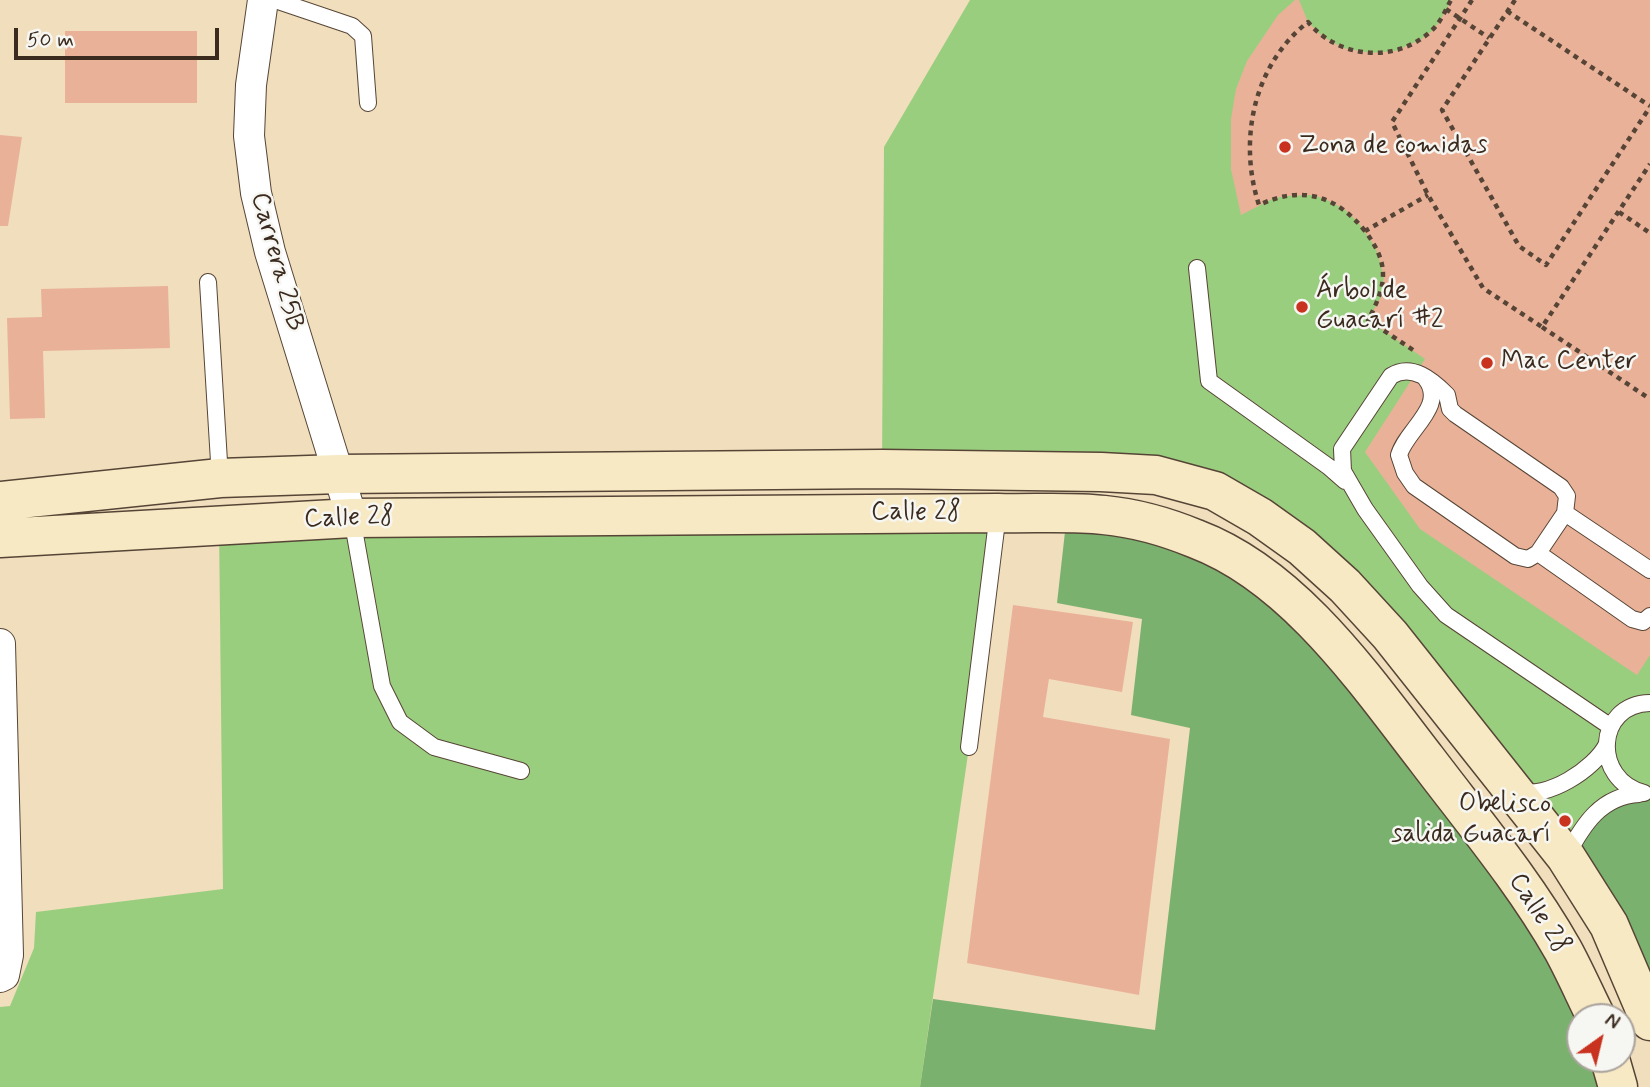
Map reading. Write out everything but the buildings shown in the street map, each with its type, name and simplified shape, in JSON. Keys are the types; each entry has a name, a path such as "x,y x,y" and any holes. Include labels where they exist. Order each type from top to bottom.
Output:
{"street":[{"name":"Carrera 25B","path":"262,0 251,85 249,136 256,193 270,252 352,518"},
{"name":"Calle 28","path":"0,501 220,478 339,474 868,469 1156,475 1215,491 1260,517 1302,547 1345,586 1390,635 1566,857 1609,925 1650,1021"},
{"name":"Calle 28","path":"0,538 352,518 998,513 1103,514 1152,524 1199,540 1237,560 1274,584 1306,613 1371,689 1509,869 1563,950 1589,1003"},
{"path":"0,644 8,955 2,976"}],"lane":[{"path":"275,0 352,26 363,36 368,103"},
{"path":"1197,268 1209,381 1329,467 1353,490"},
{"path":"208,282 220,478"},
{"path":"1424,377 1430,385 1433,397 1400,451 1399,459 1405,473 1420,492 1515,556 1528,559 1538,553 1565,513 1567,496 1561,487 1455,414 1450,409 1447,395 1424,377 1411,370 1403,370 1391,376 1342,449 1342,466 1353,490 1402,561 1446,615 1611,727"},
{"path":"969,747 998,513"},
{"path":"1565,513 1650,570"},
{"path":"352,518 382,686 400,722 434,747 521,771"},
{"path":"1538,553 1632,619 1643,622 1650,616"},
{"path":"1647,793 1626,788 1614,774 1606,755 1611,727 1624,710 1633,705 1650,703"},
{"path":"1511,787 1523,793 1546,792 1556,788 1598,759 1607,744"},
{"path":"1566,857 1586,822 1603,805 1622,796 1647,793"}],"path":[{"path":"1414,351 1368,320 1381,297 1384,277 1376,248 1365,231 1344,209 1313,195 1285,196 1259,205 1252,181 1250,157 1252,120 1256,97 1276,57 1293,34 1308,22 1322,36 1343,48 1360,52 1395,51 1420,40 1432,31 1451,0"},
{"path":"1472,0 1392,122 1427,195 1483,288 1650,399"},
{"path":"1507,11 1650,107 1546,265 1519,246 1442,110 1489,38 1507,11 1515,0"},
{"path":"1446,9 1489,38"},
{"path":"1542,327 1650,164"},
{"path":"1365,231 1427,195"},
{"path":"1619,212 1650,233"}],"green space":[{"path":"970,0 1650,0 1650,794 1566,857 1390,635 1215,491 882,469 884,147"},
{"path":"998,513 969,747 920,1087 0,1087 0,1007 10,1006 34,948 36,912 223,889 219,525"},
{"path":"1067,514 1237,560 1509,869 1573,1003 1566,1003 1566,1073 1614,1073 1618,1087 920,1087 933,999 1155,1030 1190,728 1131,715 1142,619 1057,603"},
{"path":"1650,794 1650,1021 1566,857 1603,805"}],"place":[{"name":"Zona de comidas","path":"1285,147"},
{"name":"Árbol de Guacarí #2","path":"1302,307"},
{"name":"Mac Center","path":"1487,363"},
{"name":"Obelisco salida Guacarí","path":"1565,821"}]}
